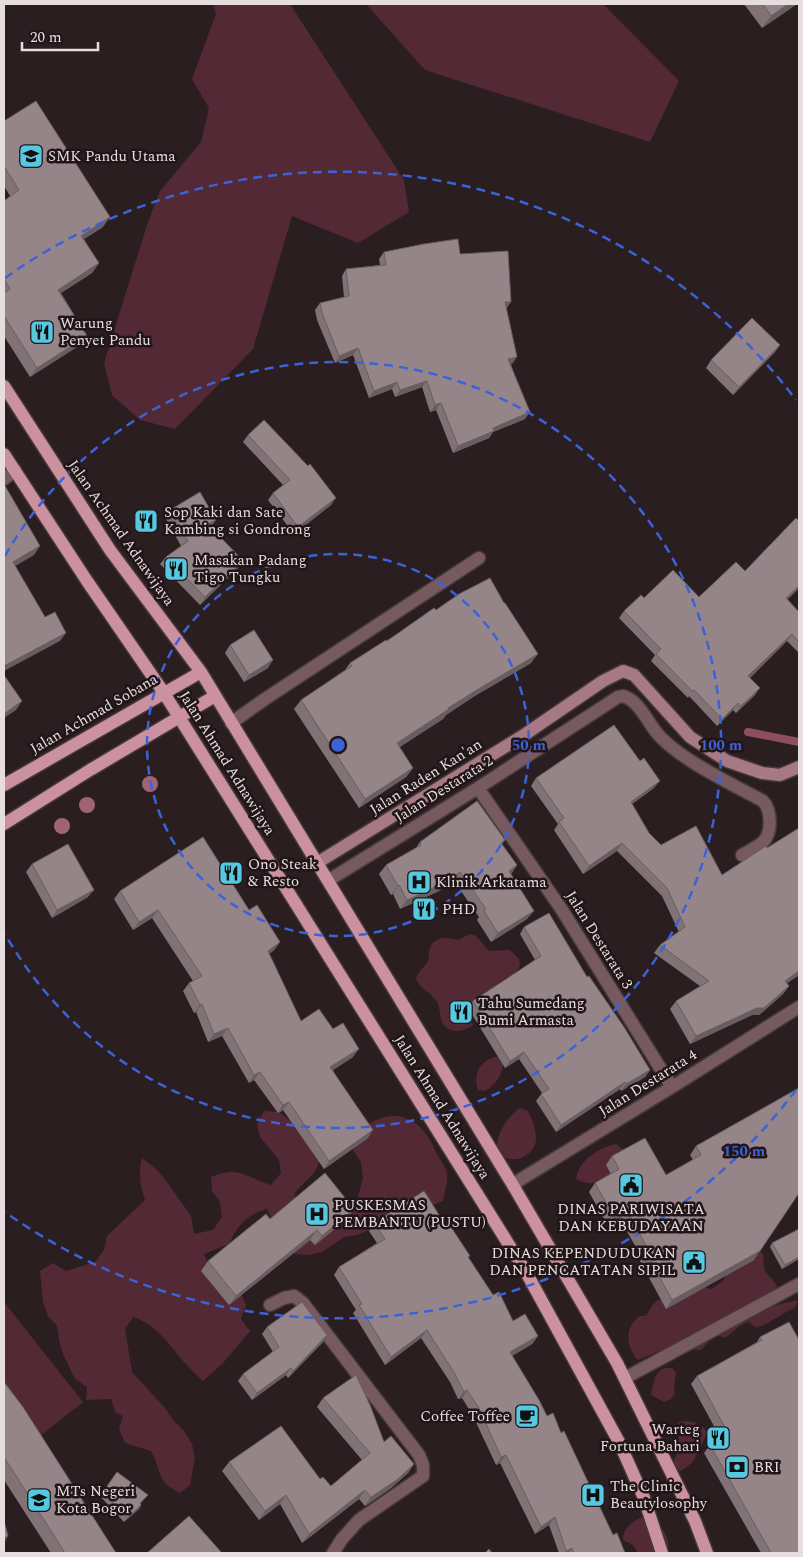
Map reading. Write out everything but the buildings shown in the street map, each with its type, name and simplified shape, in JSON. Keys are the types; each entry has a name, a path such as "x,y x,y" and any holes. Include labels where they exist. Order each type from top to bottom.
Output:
{"main road":[{"name":"Jalan Achmad Adnawijaya","path":"4,386 110,550 201,672 215,696"},
{"path":"4,454 87,581 164,693"},
{"name":"Jalan Achmad Sobana","path":"4,784 201,672"},
{"name":"Jalan Ahmad Adnawijaya","path":"164,693 526,1272 619,1442 644,1498 662,1553"},
{"path":"4,824 90,770 215,696"},
{"name":"Jalan Ahmad Adnawijaya","path":"215,696 514,1187 625,1378 695,1521 706,1553"}],"street":[{"path":"4,479 15,470"},
{"path":"232,723 265,699 480,558"},
{"name":"Jalan Raden Kan'an","path":"317,863 524,735 603,681 624,671 634,675 690,737 727,761 762,773 780,775 799,767"},
{"name":"Jalan Destarata 2","path":"328,882 328,880 478,788 618,697 623,696 635,703 656,733 671,747 763,801 767,806 770,815 767,837 761,844 742,855"},
{"name":"Jalan Destarata 3","path":"478,788 562,910 672,1087"},
{"name":"Jalan Destarata 4","path":"514,1187 518,1181 799,1007"},
{"path":"625,1378 799,1284"},
{"path":"270,1305 284,1298 294,1296 303,1303 419,1455 424,1465 422,1476 359,1520 342,1539 333,1553"}],"shaded area":[{"path":"213,4 290,4 404,180 409,212 358,243 292,216 253,349 175,429 140,420 112,395 104,363 148,222 160,191 201,142 209,108 192,79 216,14"},
{"path":"366,4 603,4 679,81 650,142 425,70"},
{"path":"470,934 476,936 489,951 510,950 519,959 520,966 511,976 490,990 471,1018 473,1025 461,1031 453,1031 442,1022 435,999 416,979 427,963 430,948 435,941 446,938 458,940"},
{"path":"494,1057 502,1057 502,1072 493,1085 485,1091 478,1090 476,1079 478,1070 484,1062"},
{"path":"520,1108 528,1111 534,1124 535,1143 530,1152 521,1158 505,1158 496,1150 498,1137 506,1121"},
{"path":"264,1111 279,1112 292,1122 320,1159 315,1172 295,1192 295,1206 344,1221 355,1208 363,1178 361,1162 353,1150 353,1135 366,1125 390,1116 402,1117 412,1121 422,1129 430,1140 447,1172 443,1201 357,1235 344,1237 322,1252 308,1255 295,1254 273,1222 267,1209 248,1218 239,1226 229,1244 204,1254 210,1268 236,1283 246,1305 241,1319 250,1331 223,1363 203,1381 185,1364 155,1329 133,1317 125,1329 132,1372 165,1408 192,1444 195,1458 190,1485 180,1493 172,1489 163,1480 151,1451 125,1443 119,1429 123,1416 116,1413 111,1399 86,1400 87,1387 75,1379 63,1354 57,1326 48,1316 43,1302 40,1271 53,1263 66,1271 95,1262 104,1250 107,1236 145,1200 140,1179 142,1158 164,1178 191,1216 194,1234 213,1230 222,1217 220,1202 212,1191 211,1177 235,1172 271,1185 281,1173 279,1160 260,1137 257,1124"},
{"path":"616,1144 623,1150 619,1169 599,1182 589,1183 576,1179 581,1166 590,1156 603,1148"},
{"path":"758,1249 763,1254 766,1273 775,1283 778,1290 771,1303 777,1305 798,1300 795,1307 762,1326 755,1327 749,1322 724,1338 717,1335 701,1350 659,1351 638,1360 635,1357 629,1344 628,1335 631,1326 639,1316 646,1316 653,1304 658,1300 665,1300 697,1285 711,1289 723,1281 726,1275"},
{"path":"4,1302 83,1402 35,1440 4,1401"},
{"path":"665,1368 672,1368 676,1373 675,1393 671,1399 664,1402 651,1395 656,1375"},
{"path":"685,1421 698,1424 707,1433 693,1462 681,1471 674,1469 674,1459 679,1446 677,1433 679,1422"},
{"path":"644,1517 658,1522 668,1540 667,1553 638,1553 633,1545 623,1540 624,1532 629,1525"}],"waterway":[{"path":"748,732 799,742"}],"place":[{"name":"SMK Pandu Utama","path":"31,156"},
{"name":"Warung Penyet Pandu","path":"42,332"},
{"name":"Sop Kaki dan Sate Kambing si Gondrong","path":"146,521"},
{"name":"Masakan Padang Tigo Tungku","path":"176,569"},
{"name":"Ono Steak & Resto","path":"231,873"},
{"name":"Klinik Arkatama","path":"419,882"},
{"name":"PHD","path":"424,909"},
{"name":"Tahu Sumedang Bumi Armasta","path":"461,1012"},
{"name":"DINAS PARIWISATA DAN KEBUDAYAAN","path":"631,1185"},
{"name":"PUSKESMAS PEMBANTU (PUSTU)","path":"317,1214"},
{"name":"DINAS KEPENDUDUKAN DAN PENCATATAN SIPIL","path":"694,1262"},
{"name":"Coffee Toffee","path":"527,1416"},
{"name":"Warteg Fortuna Bahari","path":"718,1438"},
{"name":"BRI","path":"737,1467"},
{"name":"The Clinic Beautylosophy","path":"593,1495"},
{"name":"MTs Negeri Kota Bogor","path":"39,1500"}]}
